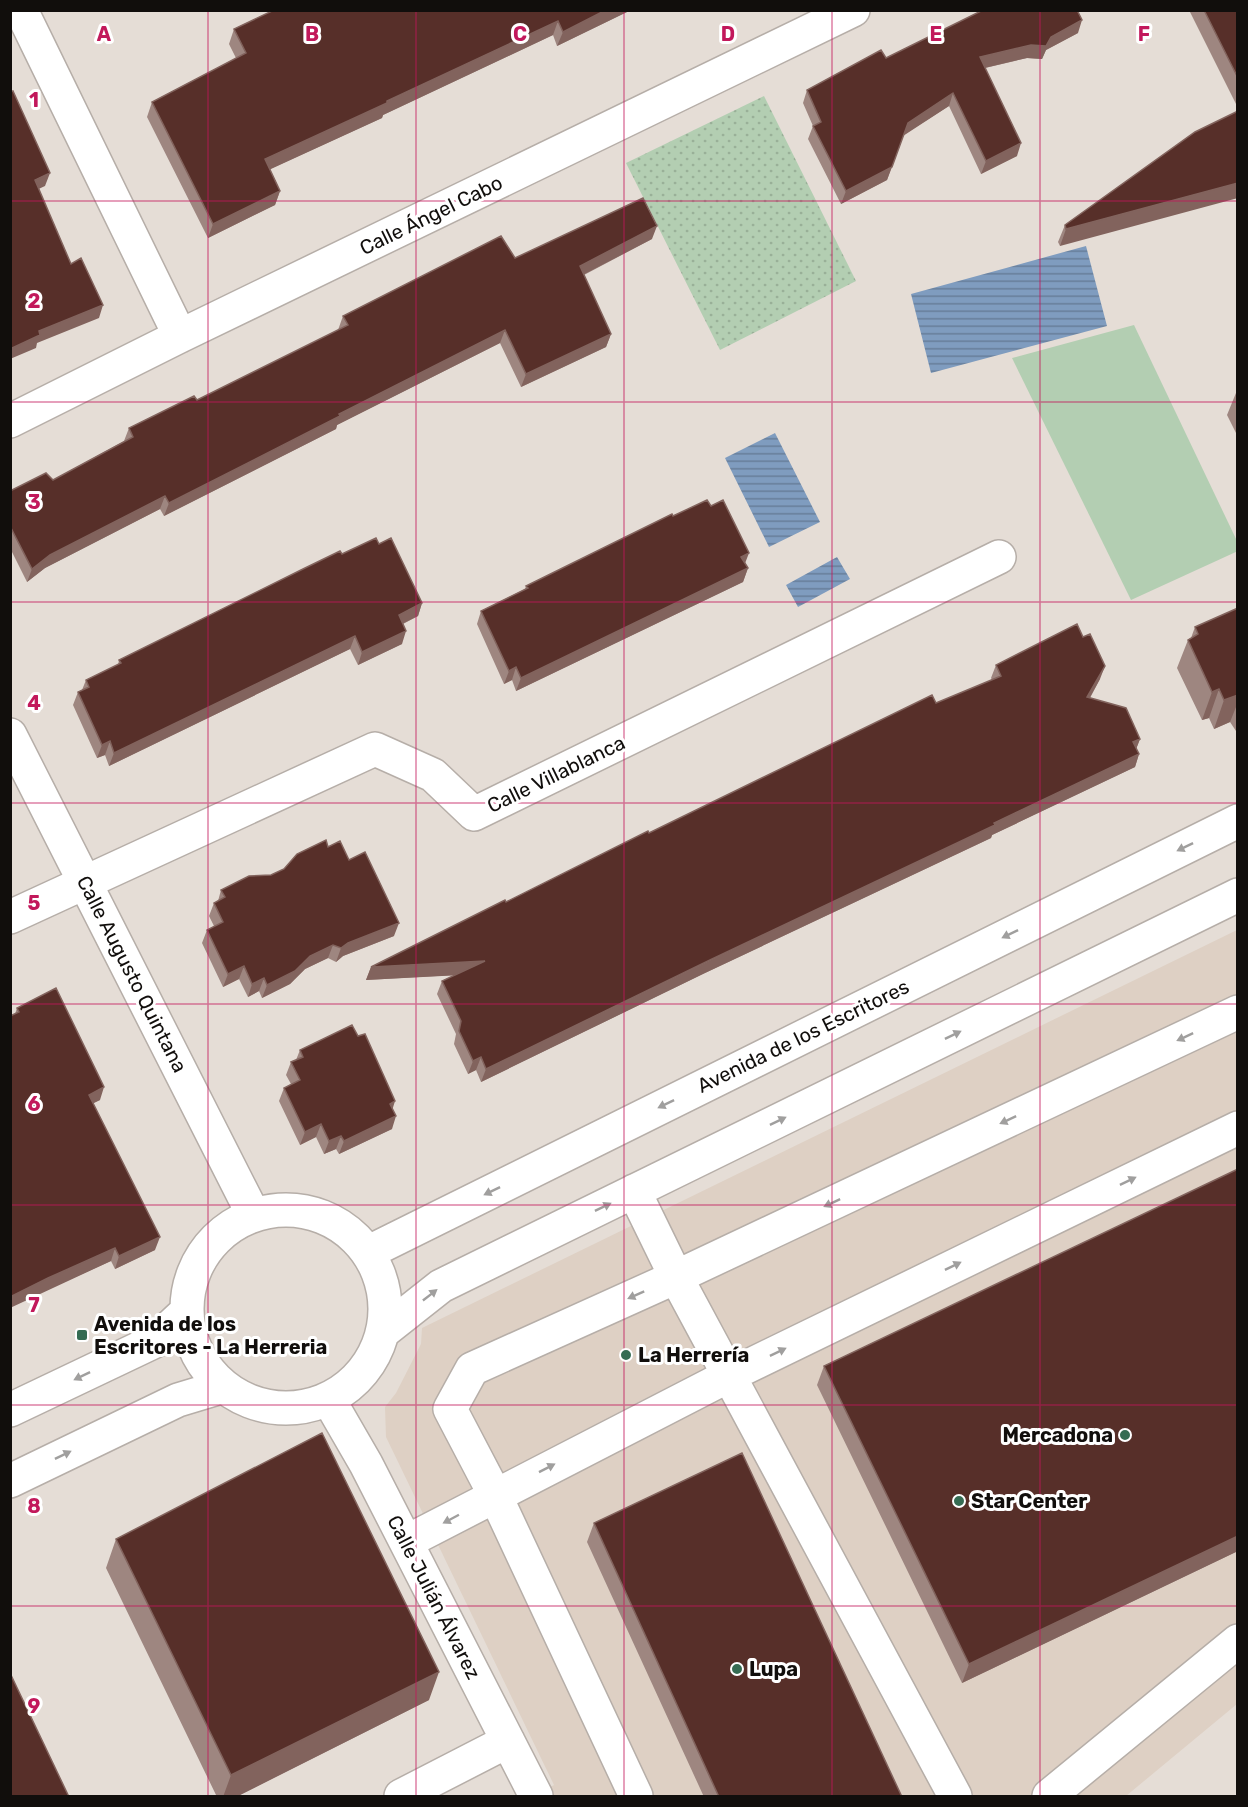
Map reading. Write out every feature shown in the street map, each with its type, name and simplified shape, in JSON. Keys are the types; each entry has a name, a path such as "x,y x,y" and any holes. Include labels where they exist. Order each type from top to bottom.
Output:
{"street":[{"path":"21,10 180,336"},
{"name":"Calle Ángel Cabo","path":"10,421 180,336 853,10"},
{"name":"Calle Villablanca","path":"86,881 375,749 433,775 474,813 999,557"},
{"name":"Calle Augusto Quintana","path":"10,735 253,1214"},
{"name":"Avenida de los Escritores","path":"369,1252 1238,821"},
{"path":"10,917 86,881"},
{"path":"384,1331 384,1290 369,1252 346,1229 317,1214 284,1209 253,1214 216,1236 193,1271 185,1313 195,1354 221,1387 254,1406 292,1410 329,1400 364,1372 384,1331 441,1286 1238,895"},
{"path":"636,1797 495,1495 450,1408 472,1369 676,1276 1238,1012"},
{"path":"406,1542 730,1375 1238,1128"},
{"path":"634,1191 676,1276 954,1797"},
{"path":"10,1410 155,1341 185,1313"},
{"path":"10,1481 178,1400 221,1387"},
{"name":"Calle Julián Álvarez","path":"329,1400 366,1464 536,1797"},
{"path":"1049,1797 1238,1641"},
{"path":"400,1797 508,1741"}],"shaded area":[{"path":"1237,930 1237,1704 1126,1796 533,1796 554,1785 386,1437 385,1407 396,1393 421,1344 422,1328"}],"green space":[{"path":"764,96 856,281 720,350 626,163"},
{"path":"1134,325 1237,541 1238,551 1131,600 1012,358"}],"water":[{"path":"1086,246 1107,326 931,373 911,294"},
{"path":"775,433 820,522 769,547 725,458"},
{"path":"837,557 850,579 798,607 786,585"}],"building":[{"path":"274,10 606,10 563,32 558,21 265,159 280,191 213,224 152,102 246,53 234,29"},
{"path":"983,10 1077,10 1082,20 1051,37 1046,46 1031,45 980,57 1021,143 986,161 953,93 908,123 892,167 846,191 813,126 821,122 807,90 881,50 886,58"},
{"path":"1204,10 1238,10 1238,78"},
{"path":"13,91 50,173 35,180 71,264 81,258 103,305 39,331 40,335 10,349 10,92"},
{"path":"1238,111 1238,183 1066,229 1065,225 1195,132"},
{"path":"643,198 657,226 580,266 611,334 526,374 505,330 169,503 165,496 50,555 32,569 10,526 10,491 46,473 53,480 133,437 129,428 194,396 197,400 348,325 343,316 501,236 515,258"},
{"path":"707,500 711,506 723,500 749,553 741,557 748,568 521,678 516,667 509,671 481,611 528,588 526,586 672,514 673,516"},
{"path":"376,538 379,544 391,538 422,603 399,615 406,631 362,652 355,636 114,753 110,741 102,745 78,692 89,687 86,680 121,663 119,660 303,569 340,551 342,554"},
{"path":"1238,608 1238,695 1224,700 1219,689 1212,692 1188,640 1198,634 1195,627"},
{"path":"1077,624 1083,637 1090,634 1105,666 1087,697 1126,708 1140,739 1133,742 1139,754 994,823 995,825 486,1069 481,1057 473,1061 459,1031 461,1021 442,981 485,961 371,967 505,900 506,902 932,695 936,703 1001,676 996,665"},
{"path":"326,840 328,847 340,841 349,860 365,852 399,923 348,943 341,948 333,945 310,956 295,971 267,985 264,978 252,984 244,966 228,974 207,930 223,922 214,903 225,897 221,890 249,876 271,875 284,869 297,854"},
{"path":"56,988 104,1087 89,1095 160,1237 119,1256 115,1248 10,1297 10,1016 19,1012 17,1008"},
{"path":"352,1025 358,1036 365,1034 395,1101 390,1104 396,1116 344,1141 341,1136 329,1141 321,1124 305,1132 284,1088 300,1080 291,1062 303,1057 300,1050"},
{"path":"1238,1169 1238,1536 969,1664 824,1366"},
{"path":"322,1433 439,1672 231,1775 116,1539"},
{"name":"Lupa","path":"742,1453 902,1797 719,1797 594,1523"},
{"path":"10,1673 69,1797 10,1797"}],"place":[{"name":"Avenida de los Escritores - La Herreria","path":"82,1335"},
{"name":"La Herrería","path":"626,1355"},
{"name":"Mercadona","path":"1125,1435"},
{"name":"Star Center","path":"959,1501"},
{"name":"Lupa","path":"737,1669"}]}
